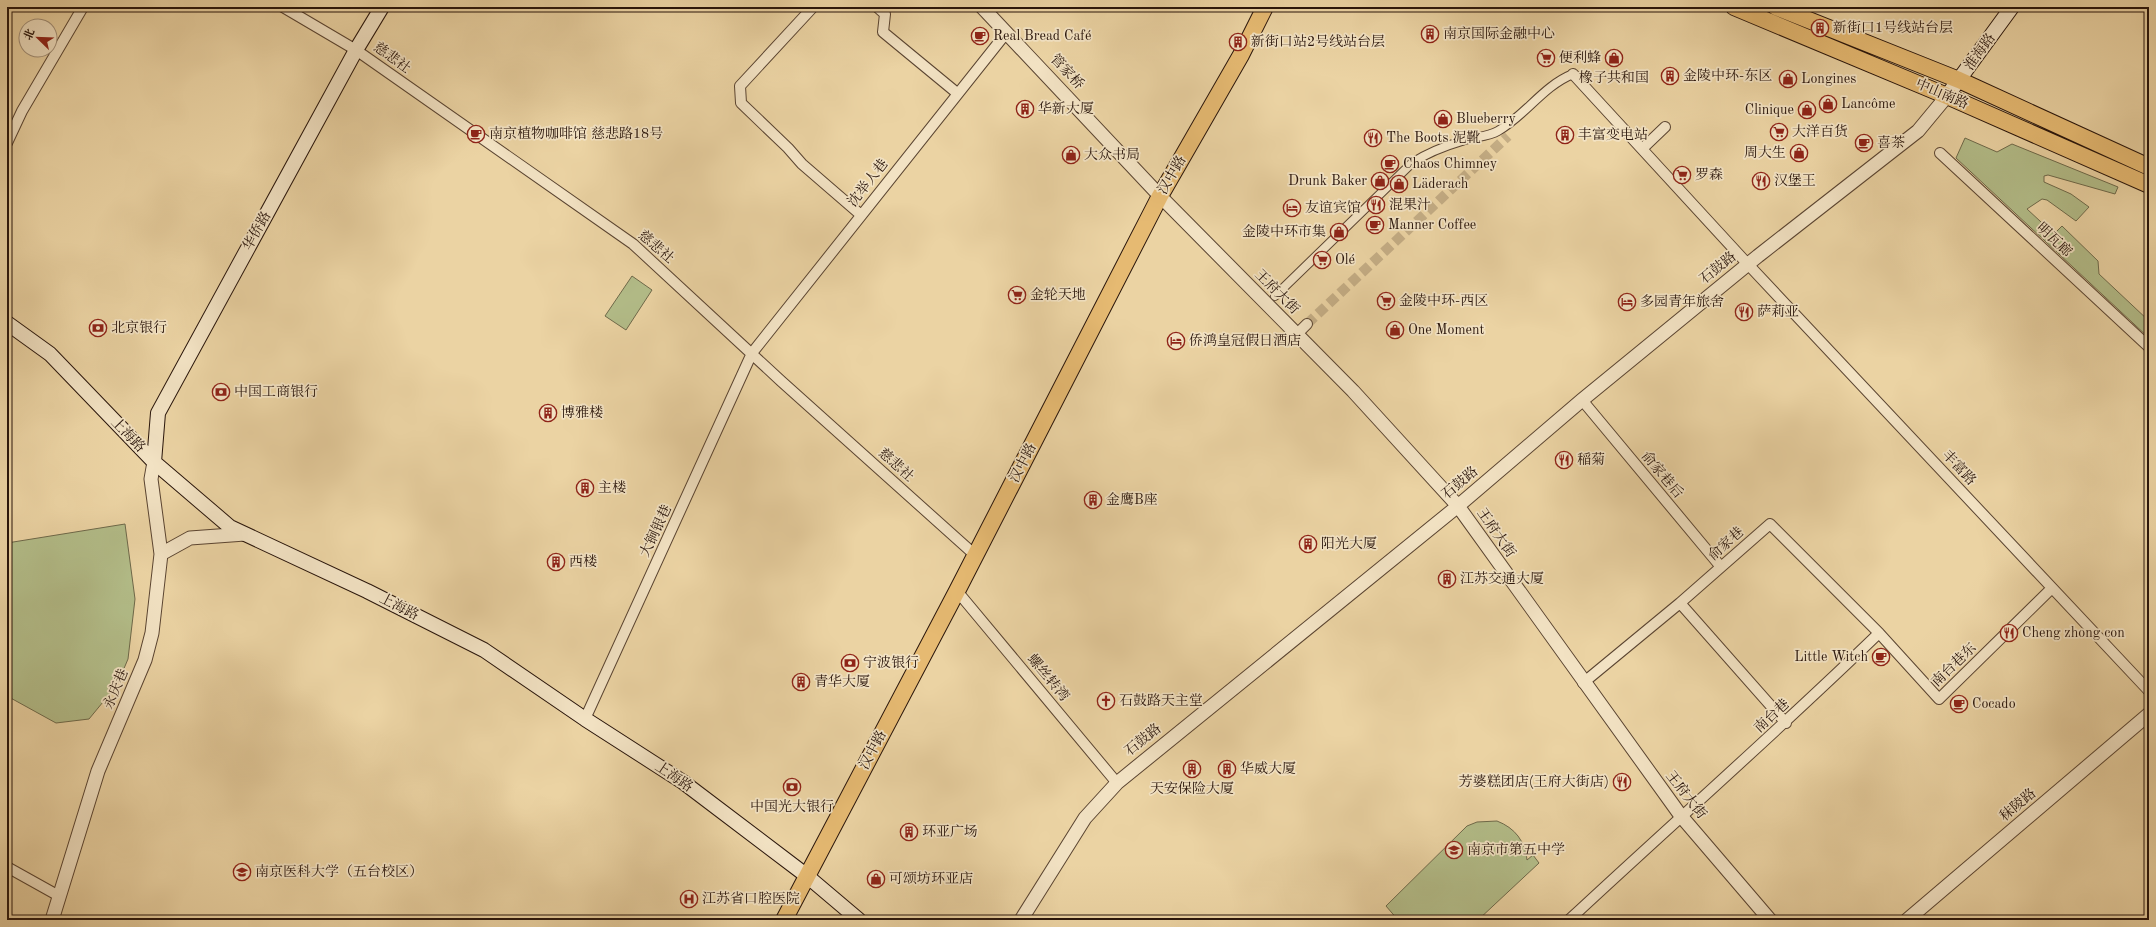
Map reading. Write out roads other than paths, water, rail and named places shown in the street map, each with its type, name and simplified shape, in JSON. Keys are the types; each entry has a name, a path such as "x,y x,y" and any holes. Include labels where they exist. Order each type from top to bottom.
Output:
{"main road":[{"name":"华侨路","path":"154,462 158,413 356,50 382,7"},
{"name":"汉中路","path":"784,920 957,591 1160,196 1241,55 1265,7"},
{"name":"中山南路","path":"1734,7 2147,181"},
{"name":"中山南路","path":"1776,7 1959,80 2149,167"},
{"name":"淮海路","path":"1947,96 2012,7"},
{"name":"上海路","path":"7,323 50,354 154,462 230,527 367,591 484,650 585,719 683,782 807,876 859,920"}],"street":[{"path":"7,143 22,111 83,7"},
{"name":"慈悲社","path":"283,7 356,50 633,244 975,555"},
{"path":"813,7 740,86 741,103 788,148 802,164 861,214"},
{"path":"877,7 885,14 883,32 957,93"},
{"name":"管家桥","path":"982,7 1160,196"},
{"name":"沈举人巷","path":"752,353 957,93 1007,32"},
{"path":"1275,296 1412,163 1425,155 1461,141 1496,132 1509,124 1558,80 1573,74"},
{"name":"丰富路","path":"1573,74 1748,264 2149,691"},
{"name":"石鼓路","path":"1021,920 1086,818 1117,783 1458,506 1582,400 1748,264 1918,131 1947,96"},
{"path":"1642,148 1665,127"},
{"name":"明瓦廊","path":"1940,153 2149,347"},
{"name":"王府大街","path":"1160,196 1354,391 1458,506 1583,683 1681,816 1770,920"},
{"path":"1297,334 1307,324"},
{"name":"大锏银巷","path":"585,719 752,353"},
{"name":"俞家巷后","path":"1582,400 1721,567"},
{"name":"永庆巷","path":"52,920 98,771 145,660 152,633 161,554 151,479 154,462"},
{"name":"俞家巷","path":"1583,683 1680,604 1770,524 1879,632"},
{"path":"161,554 190,538 244,534"},
{"name":"南台巷东","path":"1879,632 1939,699 2052,588"},
{"name":"螺丝转湾","path":"957,591 1117,783"},
{"path":"1680,604 1786,723"},
{"name":"南台巷","path":"1569,920 1681,816 1786,723 1879,632"},
{"name":"秣陵路","path":"1907,920 2149,714"},
{"path":"7,867 60,896"}],"tunnel":[{"path":"1307,324 1508,136"}],"place":[{"name":"新街口1号线站台层","path":"1820,28"},
{"name":"南京国际金融中心","path":"1430,34"},
{"name":"Real Bread Café","path":"980,36"},
{"name":"新街口站2号线站台层","path":"1238,42"},
{"name":"便利蜂","path":"1546,58"},
{"name":"橡子共和国","path":"1614,58"},
{"name":"金陵中环-东区","path":"1670,76"},
{"name":"Longines","path":"1788,79"},
{"name":"Lancôme","path":"1828,104"},
{"name":"华新大厦","path":"1025,109"},
{"name":"Clinique","path":"1807,110"},
{"name":"Blueberry","path":"1443,119"},
{"name":"大洋百货","path":"1779,132"},
{"name":"南京植物咖啡馆 慈悲路18号","path":"476,134"},
{"name":"丰富变电站","path":"1565,135"},
{"name":"The Boots 泥靴","path":"1373,138"},
{"name":"喜茶","path":"1864,143"},
{"name":"周大生","path":"1799,153"},
{"name":"大众书局","path":"1071,155"},
{"name":"Chaos Chimney","path":"1390,164"},
{"name":"罗森","path":"1682,175"},
{"name":"Drunk Baker","path":"1380,181"},
{"name":"汉堡王","path":"1761,181"},
{"name":"Läderach","path":"1399,184"},
{"name":"混果汁","path":"1376,205"},
{"name":"友谊宾馆","path":"1292,208"},
{"name":"Manner Coffee","path":"1375,225"},
{"name":"金陵中环市集","path":"1339,232"},
{"name":"Olé","path":"1322,260"},
{"name":"金轮天地","path":"1017,295"},
{"name":"金陵中环-西区","path":"1386,301"},
{"name":"多园青年旅舍","path":"1627,302"},
{"name":"萨莉亚","path":"1744,312"},
{"name":"北京银行","path":"98,328"},
{"name":"One Moment","path":"1395,330"},
{"name":"侨鸿皇冠假日酒店","path":"1176,341"},
{"name":"中国工商银行","path":"221,392"},
{"name":"博雅楼","path":"548,413"},
{"name":"稲菊","path":"1564,460"},
{"name":"主楼","path":"585,488"},
{"name":"金鹰B座","path":"1093,500"},
{"name":"阳光大厦","path":"1308,544"},
{"name":"西楼","path":"556,562"},
{"name":"江苏交通大厦","path":"1447,579"},
{"name":"Cheng zhong con","path":"2009,633"},
{"name":"Little Witch","path":"1881,657"},
{"name":"宁波银行","path":"850,663"},
{"name":"青华大厦","path":"801,682"},
{"name":"石鼓路天主堂","path":"1106,701"},
{"name":"Cocado","path":"1959,704"},
{"name":"天安保险大厦","path":"1192,769"},
{"name":"华威大厦","path":"1227,769"},
{"name":"芳婆糕团店(王府大街店)","path":"1622,782"},
{"name":"中国光大银行","path":"792,787"},
{"name":"环亚广场","path":"909,832"},
{"name":"南京市第五中学","path":"1454,850"},
{"name":"南京医科大学（五台校区）","path":"242,872"},
{"name":"可颂坊环亚店","path":"876,879"},
{"name":"江苏省口腔医院","path":"689,899"}]}
